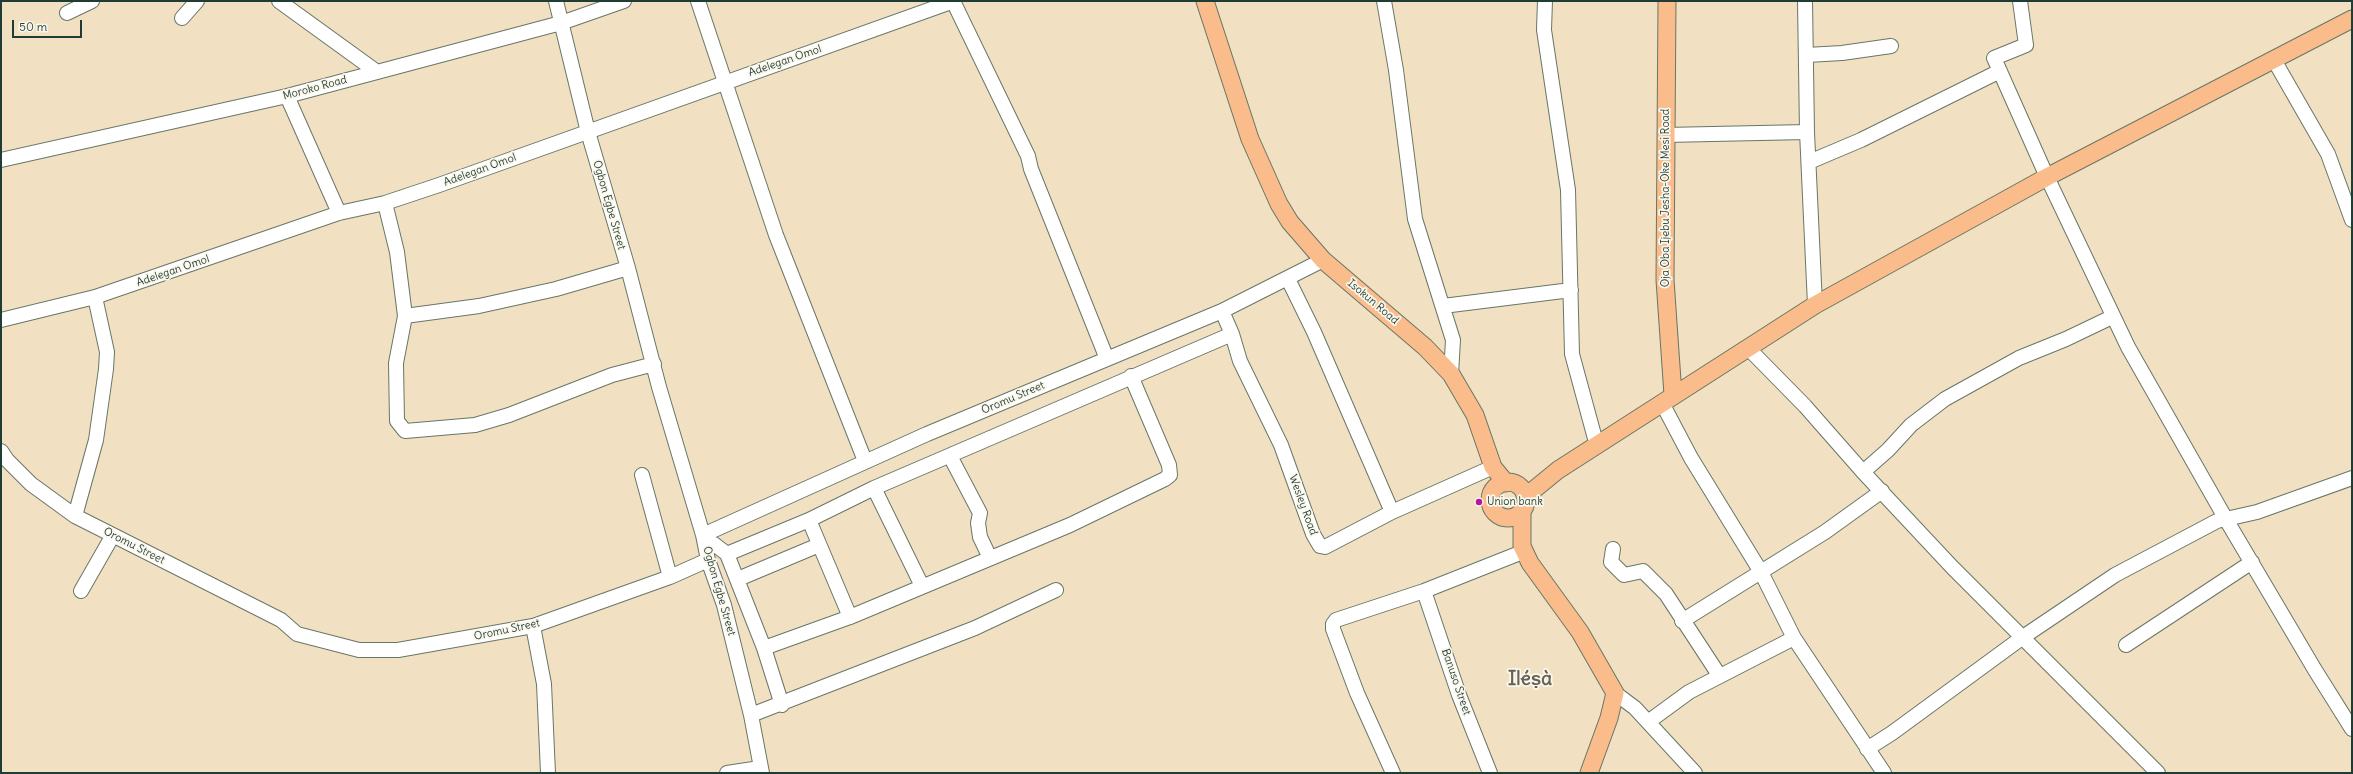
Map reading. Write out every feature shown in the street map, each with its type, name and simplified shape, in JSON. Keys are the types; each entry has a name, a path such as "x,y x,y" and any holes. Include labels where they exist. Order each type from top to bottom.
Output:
{"main road":[{"name":"Isokun Road","path":"1205,1 1250,139 1279,204 1290,222 1323,260 1425,347 1451,374 1474,415 1493,467"},
{"name":"Oja Oba Ijebu Jesha-Oke Mesi Road","path":"1667,1 1665,135 1667,399"},
{"path":"1502,518 1511,518 1558,470 1815,305 2048,177 2352,19"},
{"path":"1493,467 1510,483 1523,490 1524,549"},
{"path":"1493,467 1490,506 1496,514 1502,518 1512,537 1524,549 1530,563 1580,632 1615,693 1610,718 1601,737 1589,773"},
{"path":"1491,494 1497,486 1558,470"}],"street":[{"path":"68,14 92,1"},
{"path":"182,18 196,1"},
{"path":"279,1 377,72"},
{"name":"Ogbon Egbe Street","path":"556,1 588,132 628,268 659,387 704,539 708,560 724,605 751,715 761,770"},
{"name":"Moroko Road","path":"1,160 287,96 561,23 624,1"},
{"path":"698,1 776,235 865,461"},
{"path":"953,1 1030,163 1107,359"},
{"name":"Adelegan Omol","path":"1,320 95,297 339,213 385,203 953,1"},
{"path":"1384,1 1396,70 1415,219 1453,340 1451,374"},
{"path":"1545,1 1544,30 1568,190 1572,354 1597,446"},
{"path":"1805,1 1807,132 1815,305"},
{"path":"2020,1 2026,45 1994,58 2048,177 2112,317 2227,521 2315,670 2352,729"},
{"path":"1807,55 1842,53 1891,46"},
{"path":"2274,60 2328,154 2352,220"},
{"path":"1809,162 1861,140 2000,71"},
{"path":"287,96 339,213"},
{"path":"1665,135 1807,132"},
{"path":"385,203 397,252 405,316 396,363 397,421 405,431 475,425 509,415 612,375 654,364"},
{"name":"Oromu Street","path":"704,539 865,461 1222,311 1323,260"},
{"path":"405,316 479,306 556,288 628,268"},
{"path":"1288,279 1314,332 1392,512"},
{"path":"1443,306 1571,290"},
{"path":"75,516 96,440 106,369 107,352 95,297"},
{"name":"Wesley Road","path":"1222,311 1232,334 1240,361 1280,445 1313,534 1320,546 1325,547 1392,512 1493,467"},
{"path":"1863,472 1888,450 1911,425 1945,399 2019,358 2066,340 2112,317"},
{"path":"727,554 809,520 874,488 1131,376 1232,334"},
{"path":"1748,348 1805,406 1863,472 1952,567 2158,773"},
{"path":"764,648 850,617 990,558 1121,502 1165,479 1170,475 1169,465 1131,376"},
{"path":"1667,399 1691,458 1761,572 1794,638 1884,773"},
{"name":"Oromu Street","path":"1,451 7,460 31,484 75,516 281,620 297,634 359,650 381,651 533,626 670,578 708,560"},
{"path":"950,456 980,513 978,523 980,537 990,558"},
{"path":"642,475 670,578"},
{"path":"1867,749 1892,734 2023,637 2115,575 2218,521 2227,521 2257,512 2352,478"},
{"path":"874,488 922,586"},
{"path":"1682,621 1825,532 1882,491"},
{"path":"809,520 850,617"},
{"path":"81,591 113,535"},
{"path":"704,539 714,544 727,554 764,648 782,705"},
{"path":"738,579 819,545"},
{"path":"1393,773 1357,693 1333,624 1336,620 1424,591 1524,549"},
{"path":"1613,549 1611,562 1624,575 1643,571 1650,575 1666,594 1682,621 1719,675"},
{"path":"2126,645 2252,562"},
{"path":"751,715 782,705 975,628 1056,590"},
{"name":"Banuso Street","path":"1424,591 1459,695 1490,773"},
{"path":"533,626 544,684 548,773"},
{"path":"1648,722 1689,692 1719,675 1794,638"},
{"path":"1615,693 1648,722 1695,773"},
{"path":"727,773 761,770"}],"place":[{"name":"Union bank","path":"1479,502"}],"district":[{"name":"Iléṣà","path":"1530,680"}]}
